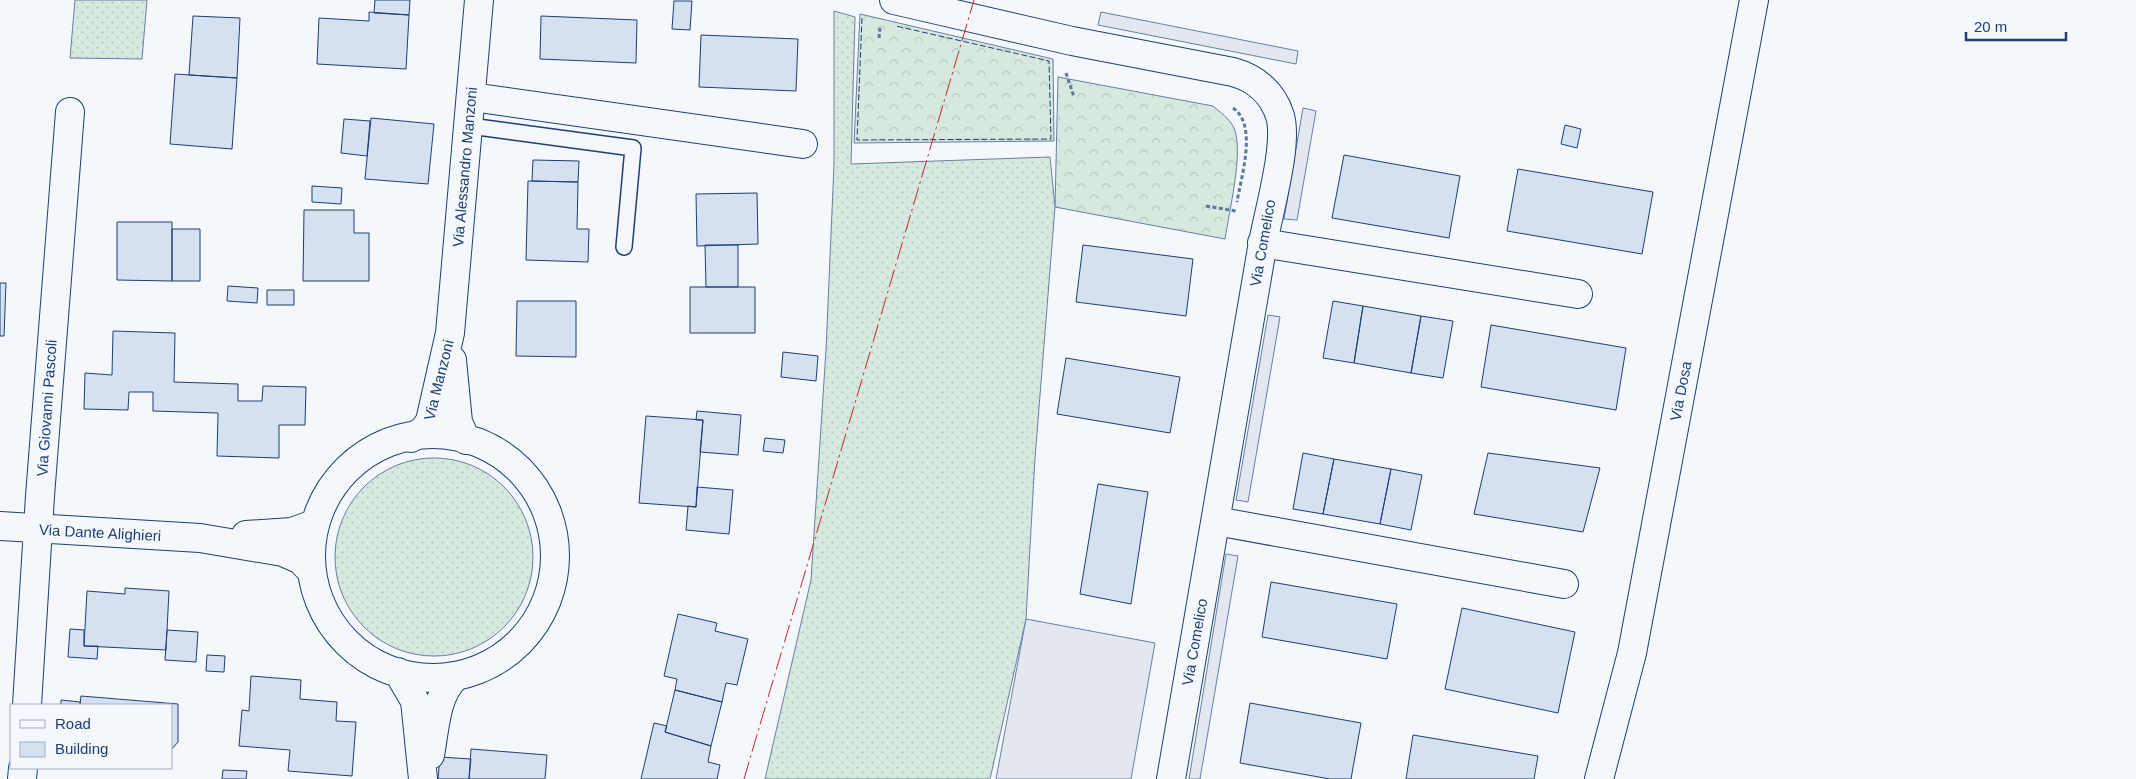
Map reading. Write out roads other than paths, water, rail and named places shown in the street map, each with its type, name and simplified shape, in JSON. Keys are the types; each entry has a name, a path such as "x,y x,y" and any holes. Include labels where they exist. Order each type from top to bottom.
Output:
{"street":[{"name":"Via Alessandro Manzoni","path":"450,333 470,126 479,0"},
{"name":"Via Comelico","path":"894,0 1080,42 1233,72 1246,76 1256,82 1271,99 1280,116 1282,145 1262,243 1171,779"},
{"name":"Via Dosa","path":"1599,779 1632,653 1754,0"},
{"path":"472,97 803,144"},
{"name":"Via Giovanni Pascoli","path":"27,704 38,529 70,112"},
{"path":"1262,243 1578,294"},
{"name":"Via Manzoni","path":"411,438 424,430 430,422 450,333"},
{"name":"Via Manzoni","path":"450,333 458,422 466,440"},
{"path":"445,435 466,440 486,447 505,459 535,487 547,511 553,532 555,569 553,585 546,605 534,625 508,655 455,677 430,678 398,672 362,656 347,643 326,612 317,593 311,571 311,536 314,524 323,501 359,457 381,445 411,438 445,435"},
{"path":"1216,521 1564,584"},
{"name":"Via Dante Alighieri","path":"200,538 292,532 314,524"},
{"name":"Via Dante Alighieri","path":"0,526 200,538 283,552 300,560 311,571"},
{"path":"398,672 414,701 419,727 424,779"},
{"path":"424,779 440,702 448,683 455,677"}],"lane":[{"path":"470,126 633,148 624,247"}]}
